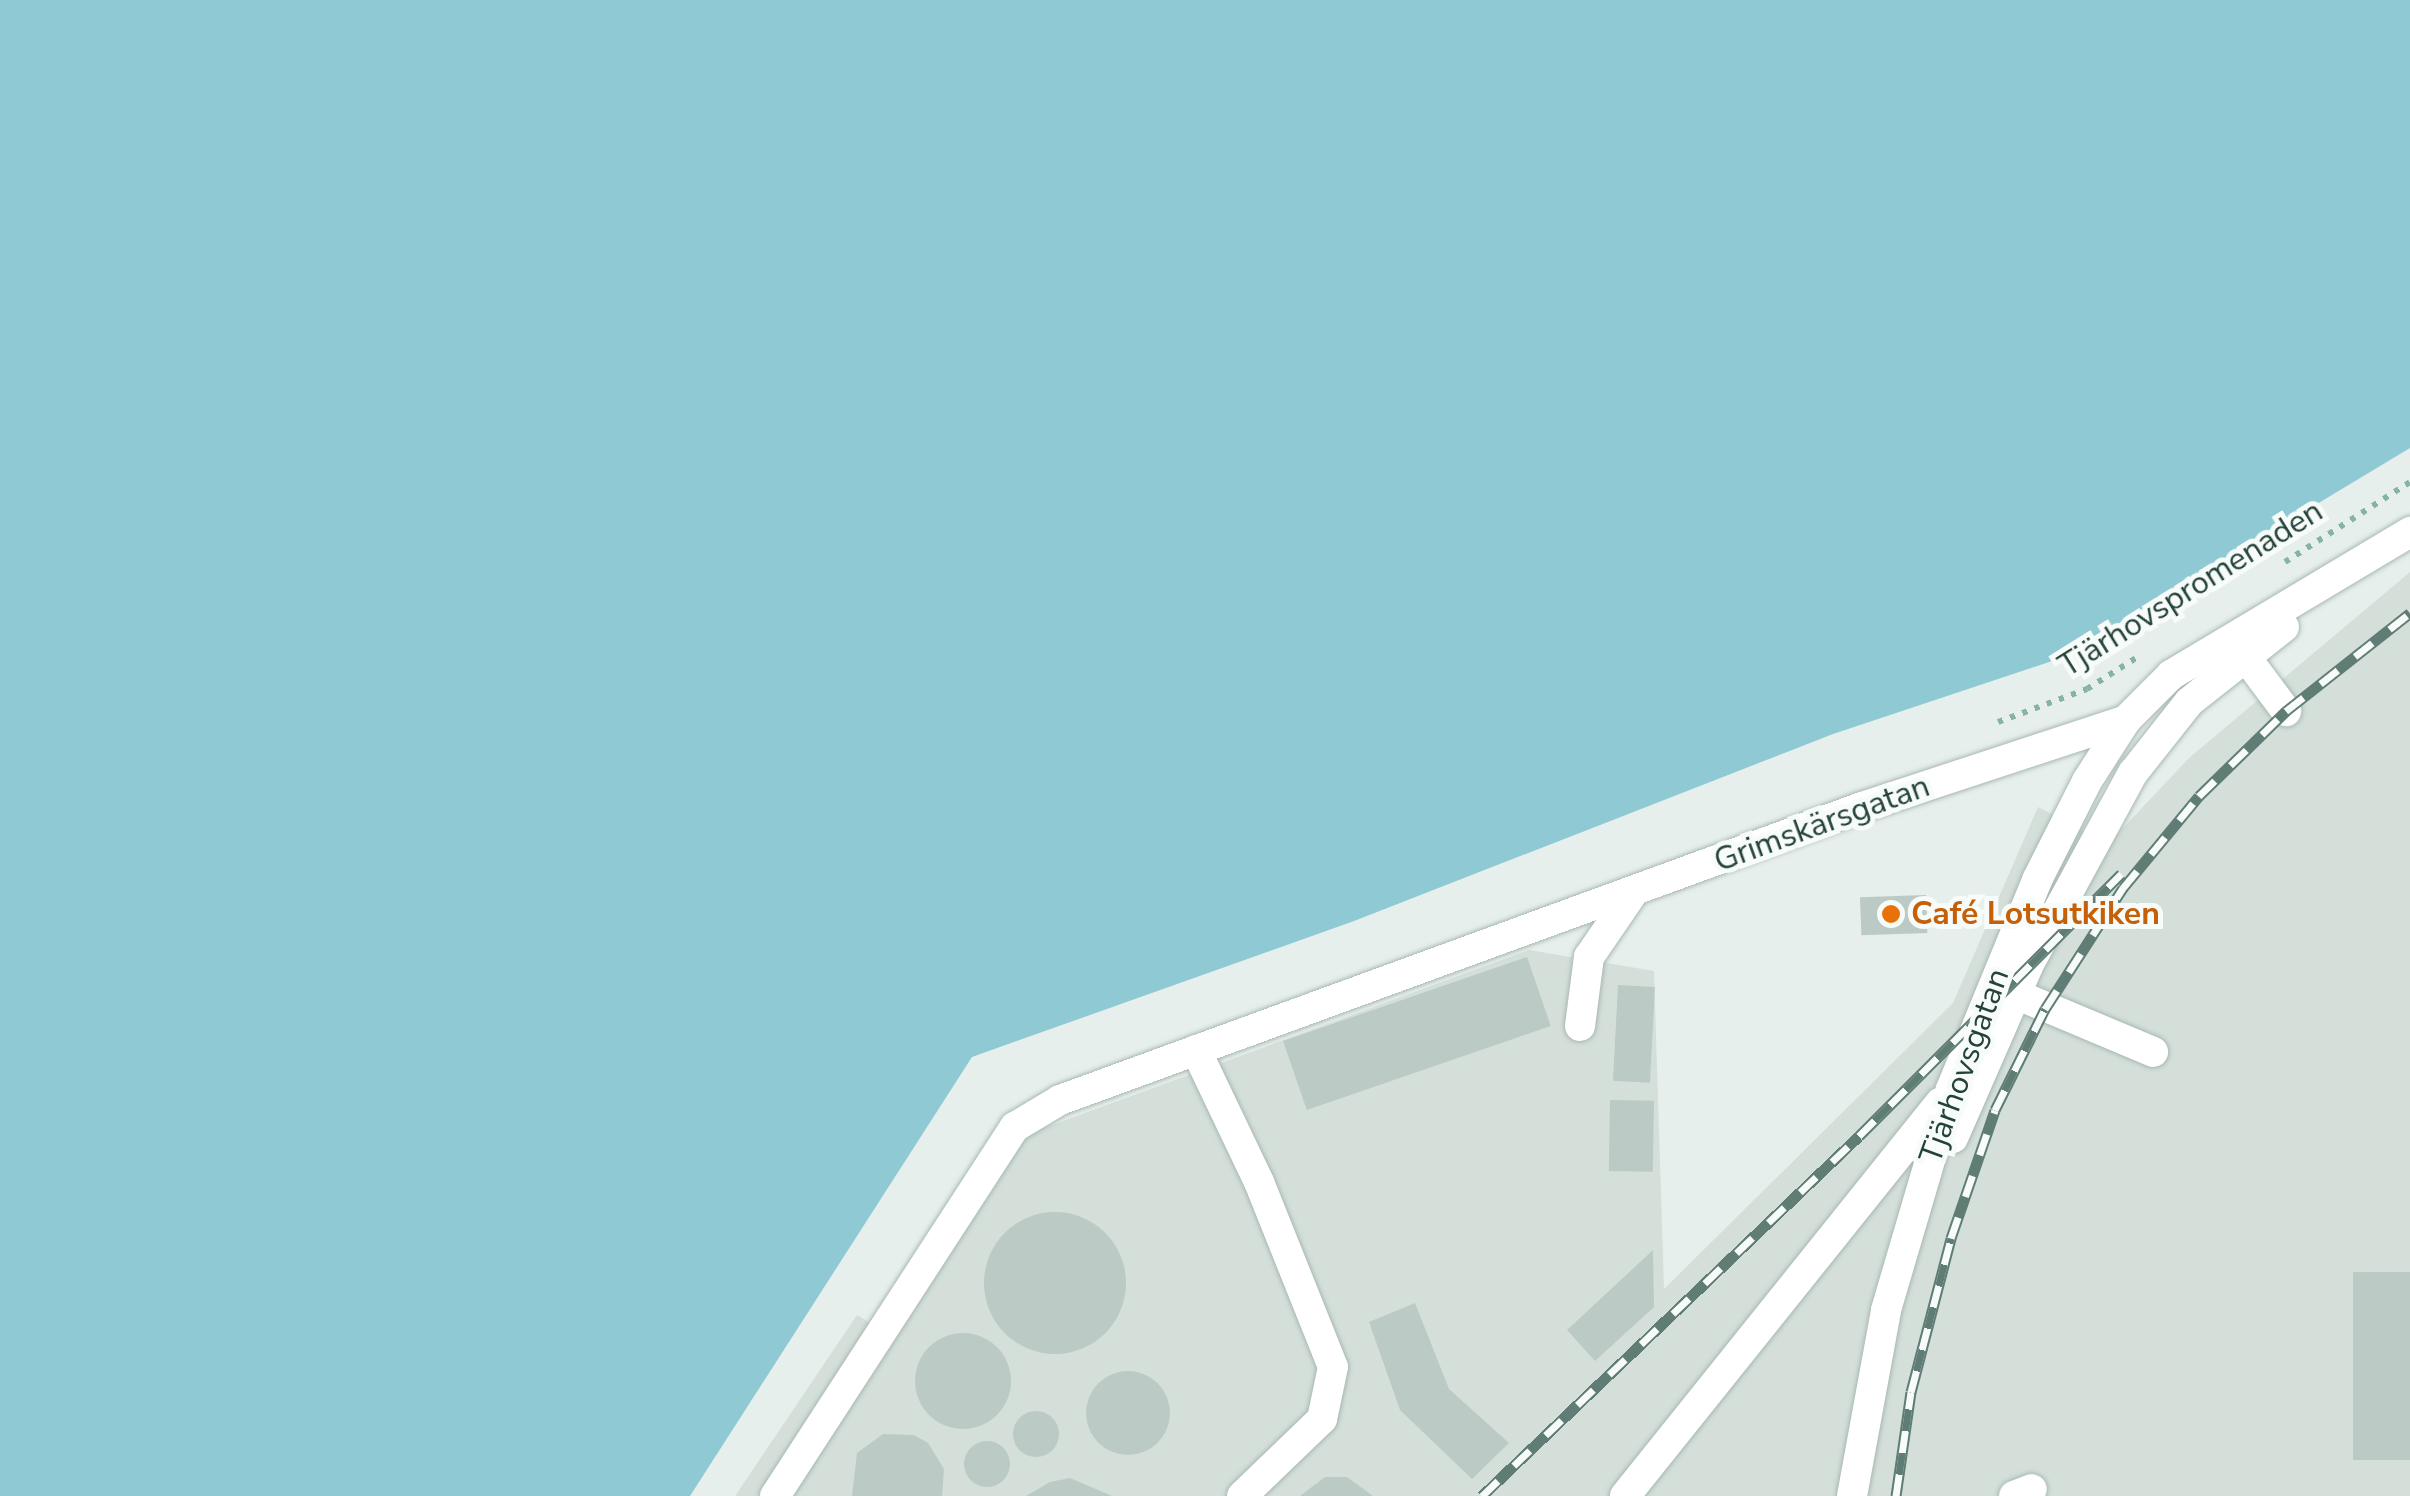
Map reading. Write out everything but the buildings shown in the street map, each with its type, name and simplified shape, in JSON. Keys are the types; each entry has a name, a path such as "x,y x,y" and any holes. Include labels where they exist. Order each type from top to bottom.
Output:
{"street":[{"name":"Tjärhovsgatan","path":"1852,1496 1868,1382 1951,1089 2004,989 2133,773 2189,702 2406,535"},
{"name":"Tjärhovsgatan","path":"1909,1232 2073,807 2126,720 2171,675 2406,535"},
{"path":"2245,656 2286,711"},
{"name":"Grimskärsgatan","path":"775,1496 1015,1127 1060,1100 1862,807 2126,720"},
{"path":"1580,1026 1589,957 1632,894"},
{"path":"2004,989 2153,1052"},
{"path":"1196,1050 1259,1182 1333,1367 1322,1419 1242,1496"},
{"path":"1624,1496 1951,1089"}],"path":[{"name":"Tjärhovspromenaden","path":"2278,567 2410,482"},
{"name":"Tjärhovspromenaden","path":"1978,730 2087,689 2151,648"}],"shaded area":[{"path":"2410,572 2410,1496 735,1496 857,1315 896,1338 1028,1134 1529,950 1654,971 1664,1289 1953,1003 2038,807 2108,844 2189,758"}],"water":[{"path":"0,0 2410,0 2410,448 2061,658 1833,734 1354,921 972,1057 690,1496 0,1496"}],"railway":[{"path":"1896,1496 1911,1392 1951,1238 1995,1110 2045,1009 2123,888 2199,796 2286,711 2410,613"},
{"path":"1482,1496 1859,1136 2121,874"}],"place":[{"name":"Café Lotsutkiken","path":"1891,914"}]}
